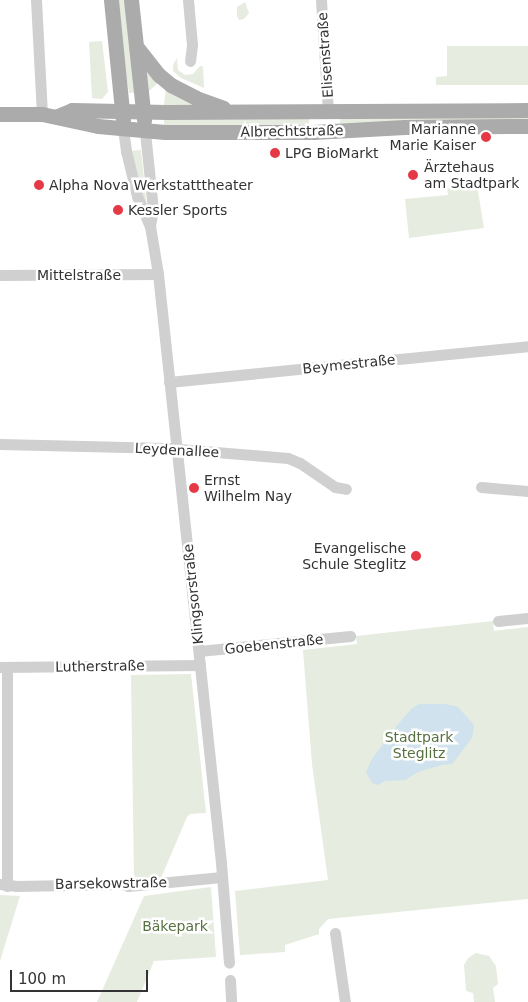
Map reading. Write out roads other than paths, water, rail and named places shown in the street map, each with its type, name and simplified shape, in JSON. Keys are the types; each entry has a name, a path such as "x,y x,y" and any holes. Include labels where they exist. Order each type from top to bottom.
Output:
{"main road":[{"path":"111,0 123,129"},
{"path":"131,0 145,132"},
{"path":"135,45 159,75 171,85 196,98 234,112"},
{"name":"Albrechtstraße","path":"58,116 72,110 234,112 528,110"},
{"path":"332,111 338,131"},
{"name":"Albrechtstraße","path":"0,114 42,114 98,126 145,132 338,131 404,127 528,126"}],"street":[{"path":"36,0 42,114"},
{"path":"188,0 192,45 190,61"},
{"name":"Elisenstraße","path":"321,0 332,111"},
{"name":"Klingsorstraße","path":"123,129 126,152 137,196 150,226 158,274 199,652 229,963"},
{"name":"Klingsorstraße","path":"145,132 154,210 150,226"},
{"name":"Mittelstraße","path":"0,275 158,274"},
{"name":"Beymestraße","path":"169,382 528,346"},
{"name":"Leydenallee","path":"0,444 177,449 288,458 335,487 346,489"},
{"path":"481,488 528,491"},
{"path":"498,621 528,618"},
{"name":"Goebenstraße","path":"199,652 350,636"},
{"name":"Lutherstraße","path":"4,667 200,664"},
{"path":"4,667 4,885"},
{"name":"Barsekowstraße","path":"4,885 108,884 128,886 222,877"},
{"path":"335,933 345,1002"},
{"path":"230,980 231,1002"}],"water":[{"path":"419,704 445,704 458,707 474,725 472,738 452,764 418,772 405,780 385,781 378,785 372,783 366,772 372,759 394,729 412,708"}],"place":[{"name":"Marianne Marie Kaiser","path":"486,137"},
{"name":"LPG BioMarkt","path":"275,153"},
{"name":"Ärztehaus am Stadtpark","path":"413,175"},
{"name":"Alpha Nova Werkstatttheater","path":"39,185"},
{"name":"Kessler Sports","path":"118,210"},
{"name":"Ernst Wilhelm Nay","path":"194,488"},
{"name":"Evangelische Schule Steglitz","path":"416,556"}],"park label":[{"name":"Stadtpark Steglitz","path":"419,746"},
{"name":"Bäkepark","path":"175,926"}]}
